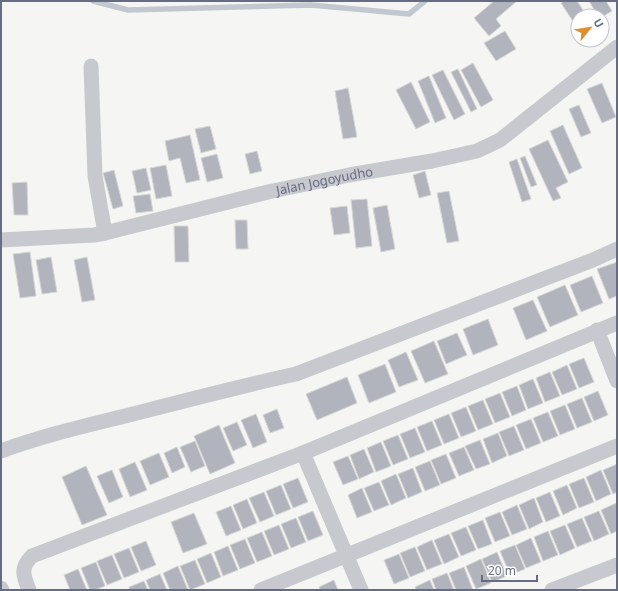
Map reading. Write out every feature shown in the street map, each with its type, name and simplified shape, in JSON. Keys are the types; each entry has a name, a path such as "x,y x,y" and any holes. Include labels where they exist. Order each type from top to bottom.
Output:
{"street":[{"name":"Jalan Jogoyudho","path":"1,240 105,233 268,192 477,151 500,140 617,47"},
{"path":"91,66 95,176 105,233"},
{"path":"1,451 30,441 100,422 246,385 296,374 593,260 617,249"},
{"path":"29,590 24,571 26,562 32,556 303,453 617,322"},
{"path":"597,330 617,381"},
{"path":"261,590 617,446"},
{"path":"303,453 361,590"},
{"path":"552,590 617,565"}],"building":[{"path":"494,1 517,1 496,19 501,26 489,36 474,18"},
{"path":"564,1 577,1 582,8 570,8 570,17 561,3"},
{"path":"589,1 606,1 612,11 610,12 610,8 593,8"},
{"path":"505,31 516,49 496,61 484,43"},
{"path":"473,63 493,100 481,107 461,70"},
{"path":"458,69 477,109 471,112 451,72"},
{"path":"443,70 465,114 454,120 432,75"},
{"path":"429,76 446,118 435,123 418,81"},
{"path":"411,82 430,122 416,129 396,90"},
{"path":"602,83 616,117 602,123 587,89"},
{"path":"348,88 357,137 343,139 335,91"},
{"path":"579,105 591,133 581,137 569,109"},
{"path":"563,125 582,168 569,174 550,131"},
{"path":"210,126 216,149 201,153 195,129"},
{"path":"190,135 200,180 186,183 180,158 169,161 165,141"},
{"path":"548,140 568,182 556,188 561,198 553,201 529,149"},
{"path":"257,151 262,171 250,174 245,154"},
{"path":"217,154 223,178 207,182 201,158"},
{"path":"525,156 537,185 531,187 520,158"},
{"path":"517,159 531,199 522,202 509,162"},
{"path":"166,165 172,196 156,199 150,168"},
{"path":"146,168 151,190 137,193 132,171"},
{"path":"114,170 123,206 113,209 103,173"},
{"path":"425,171 431,195 419,198 413,175"},
{"path":"27,182 28,215 14,215 12,183"},
{"path":"449,191 459,241 447,243 437,193"},
{"path":"150,194 153,211 136,213 133,196"},
{"path":"367,199 372,246 356,248 351,200"},
{"path":"387,205 395,249 381,252 373,208"},
{"path":"347,206 350,233 334,235 330,208"},
{"path":"235,220 247,220 248,249 236,249"},
{"path":"174,226 188,226 189,262 175,262"},
{"path":"30,252 36,296 20,298 13,254"},
{"path":"51,257 57,292 42,294 36,260"},
{"path":"87,257 95,300 82,302 74,260"},
{"path":"617,262 617,296 609,299 597,269"},
{"path":"592,276 603,303 581,312 570,285"},
{"path":"565,285 578,315 550,327 537,297"},
{"path":"533,300 547,331 526,340 513,308"},
{"path":"488,319 498,345 473,355 463,329"},
{"path":"457,333 467,355 446,364 437,341"},
{"path":"434,341 448,374 425,383 411,351"},
{"path":"406,352 418,380 399,387 388,360"},
{"path":"584,358 594,382 579,388 569,364"},
{"path":"385,364 396,392 369,403 358,375"},
{"path":"567,365 577,389 562,395 552,372"},
{"path":"550,372 560,396 545,402 536,378"},
{"path":"347,377 357,403 317,420 306,394"},
{"path":"533,379 543,403 528,409 519,385"},
{"path":"517,386 526,410 512,416 502,392"},
{"path":"598,391 608,415 594,421 584,397"},
{"path":"500,393 510,417 495,423 485,399"},
{"path":"582,398 592,422 577,428 567,404"},
{"path":"483,400 493,424 478,430 468,406"},
{"path":"565,405 575,429 560,435 550,411"},
{"path":"466,407 476,431 461,437 451,413"},
{"path":"277,409 284,428 270,433 263,415"},
{"path":"548,412 558,436 543,442 533,418"},
{"path":"256,414 267,442 253,448 241,420"},
{"path":"449,414 459,438 444,444 434,420"},
{"path":"531,419 541,443 526,449 516,425"},
{"path":"432,421 442,445 427,451 417,427"},
{"path":"237,422 247,445 233,451 223,428"},
{"path":"219,425 235,463 210,474 194,436"},
{"path":"514,426 524,450 509,456 499,432"},
{"path":"415,428 425,452 410,458 400,434"},
{"path":"498,433 507,456 492,463 483,439"},
{"path":"398,435 408,459 393,465 383,441"},
{"path":"480,440 490,464 476,469 465,446"},
{"path":"195,441 205,466 191,472 180,447"},
{"path":"381,442 391,466 376,472 367,448"},
{"path":"177,447 185,467 172,473 164,453"},
{"path":"464,447 474,470 459,476 449,453"},
{"path":"364,449 374,472 359,479 350,455"},
{"path":"159,453 169,477 150,485 140,461"},
{"path":"446,454 456,478 441,484 431,460"},
{"path":"348,456 358,479 343,485 333,462"},
{"path":"430,461 440,485 425,491 415,467"},
{"path":"135,462 147,490 130,497 119,469"},
{"path":"617,464 617,492 613,494 603,470"},
{"path":"86,466 107,515 82,525 62,477"},
{"path":"413,468 422,492 408,498 398,474"},
{"path":"112,470 123,497 109,503 97,476"},
{"path":"601,470 611,494 596,501 586,477"},
{"path":"396,474 406,498 391,505 381,481"},
{"path":"298,478 308,502 293,508 283,484"},
{"path":"584,478 594,502 579,508 569,484"},
{"path":"379,482 389,505 374,511 364,488"},
{"path":"281,485 291,509 276,515 266,491"},
{"path":"567,485 577,508 563,515 553,491"},
{"path":"362,488 372,512 357,518 348,495"},
{"path":"264,492 274,516 260,522 249,498"},
{"path":"550,492 560,516 546,522 536,498"},
{"path":"534,498 543,522 529,529 519,505"},
{"path":"247,499 257,523 243,529 233,505"},
{"path":"616,503 617,531 611,534 601,510"},
{"path":"517,505 527,529 512,535 502,512"},
{"path":"231,506 241,530 226,536 216,512"},
{"path":"313,511 323,535 308,541 298,517"},
{"path":"599,511 609,534 594,541 584,517"},
{"path":"500,512 510,536 495,542 485,518"},
{"path":"194,513 207,544 183,553 171,522"},
{"path":"296,518 306,542 291,548 281,524"},
{"path":"582,518 592,541 577,547 567,524"},
{"path":"483,520 492,544 478,549 468,526"},
{"path":"279,525 289,549 274,555 264,531"},
{"path":"565,525 575,548 560,555 550,531"},
{"path":"466,527 476,550 461,556 451,533"},
{"path":"548,531 558,555 543,561 534,537"},
{"path":"262,532 272,556 257,562 247,538"},
{"path":"449,534 459,557 444,564 434,540"},
{"path":"531,538 541,562 526,568 516,545"},
{"path":"245,539 255,563 240,569 230,545"},
{"path":"432,540 442,564 427,570 417,547"},
{"path":"146,541 156,565 141,571 131,547"},
{"path":"515,545 525,569 510,575 500,551"},
{"path":"228,546 238,570 223,576 214,552"},
{"path":"415,547 425,571 410,577 400,553"},
{"path":"129,548 139,572 124,578 114,554"},
{"path":"497,552 507,576 492,582 482,559"},
{"path":"211,553 221,577 207,583 197,559"},
{"path":"399,554 409,578 394,584 384,560"},
{"path":"112,555 122,579 107,585 97,561"},
{"path":"481,559 491,583 476,589 466,566"},
{"path":"195,560 205,584 190,590 180,566"},
{"path":"96,562 105,586 95,590 90,590 81,568"},
{"path":"178,566 188,590 170,590 163,573"},
{"path":"464,567 473,590 456,590 449,573"},
{"path":"78,569 87,590 70,590 64,575"},
{"path":"447,573 454,590 436,590 432,579"},
{"path":"160,574 167,590 150,590 146,580"},
{"path":"334,580 338,590 320,590 319,587"},
{"path":"430,580 434,590 416,590 415,587"},
{"path":"144,581 148,590 130,590 129,587"}],"waterway":[{"path":"93,1 128,10 311,5 409,14 425,1"}]}
